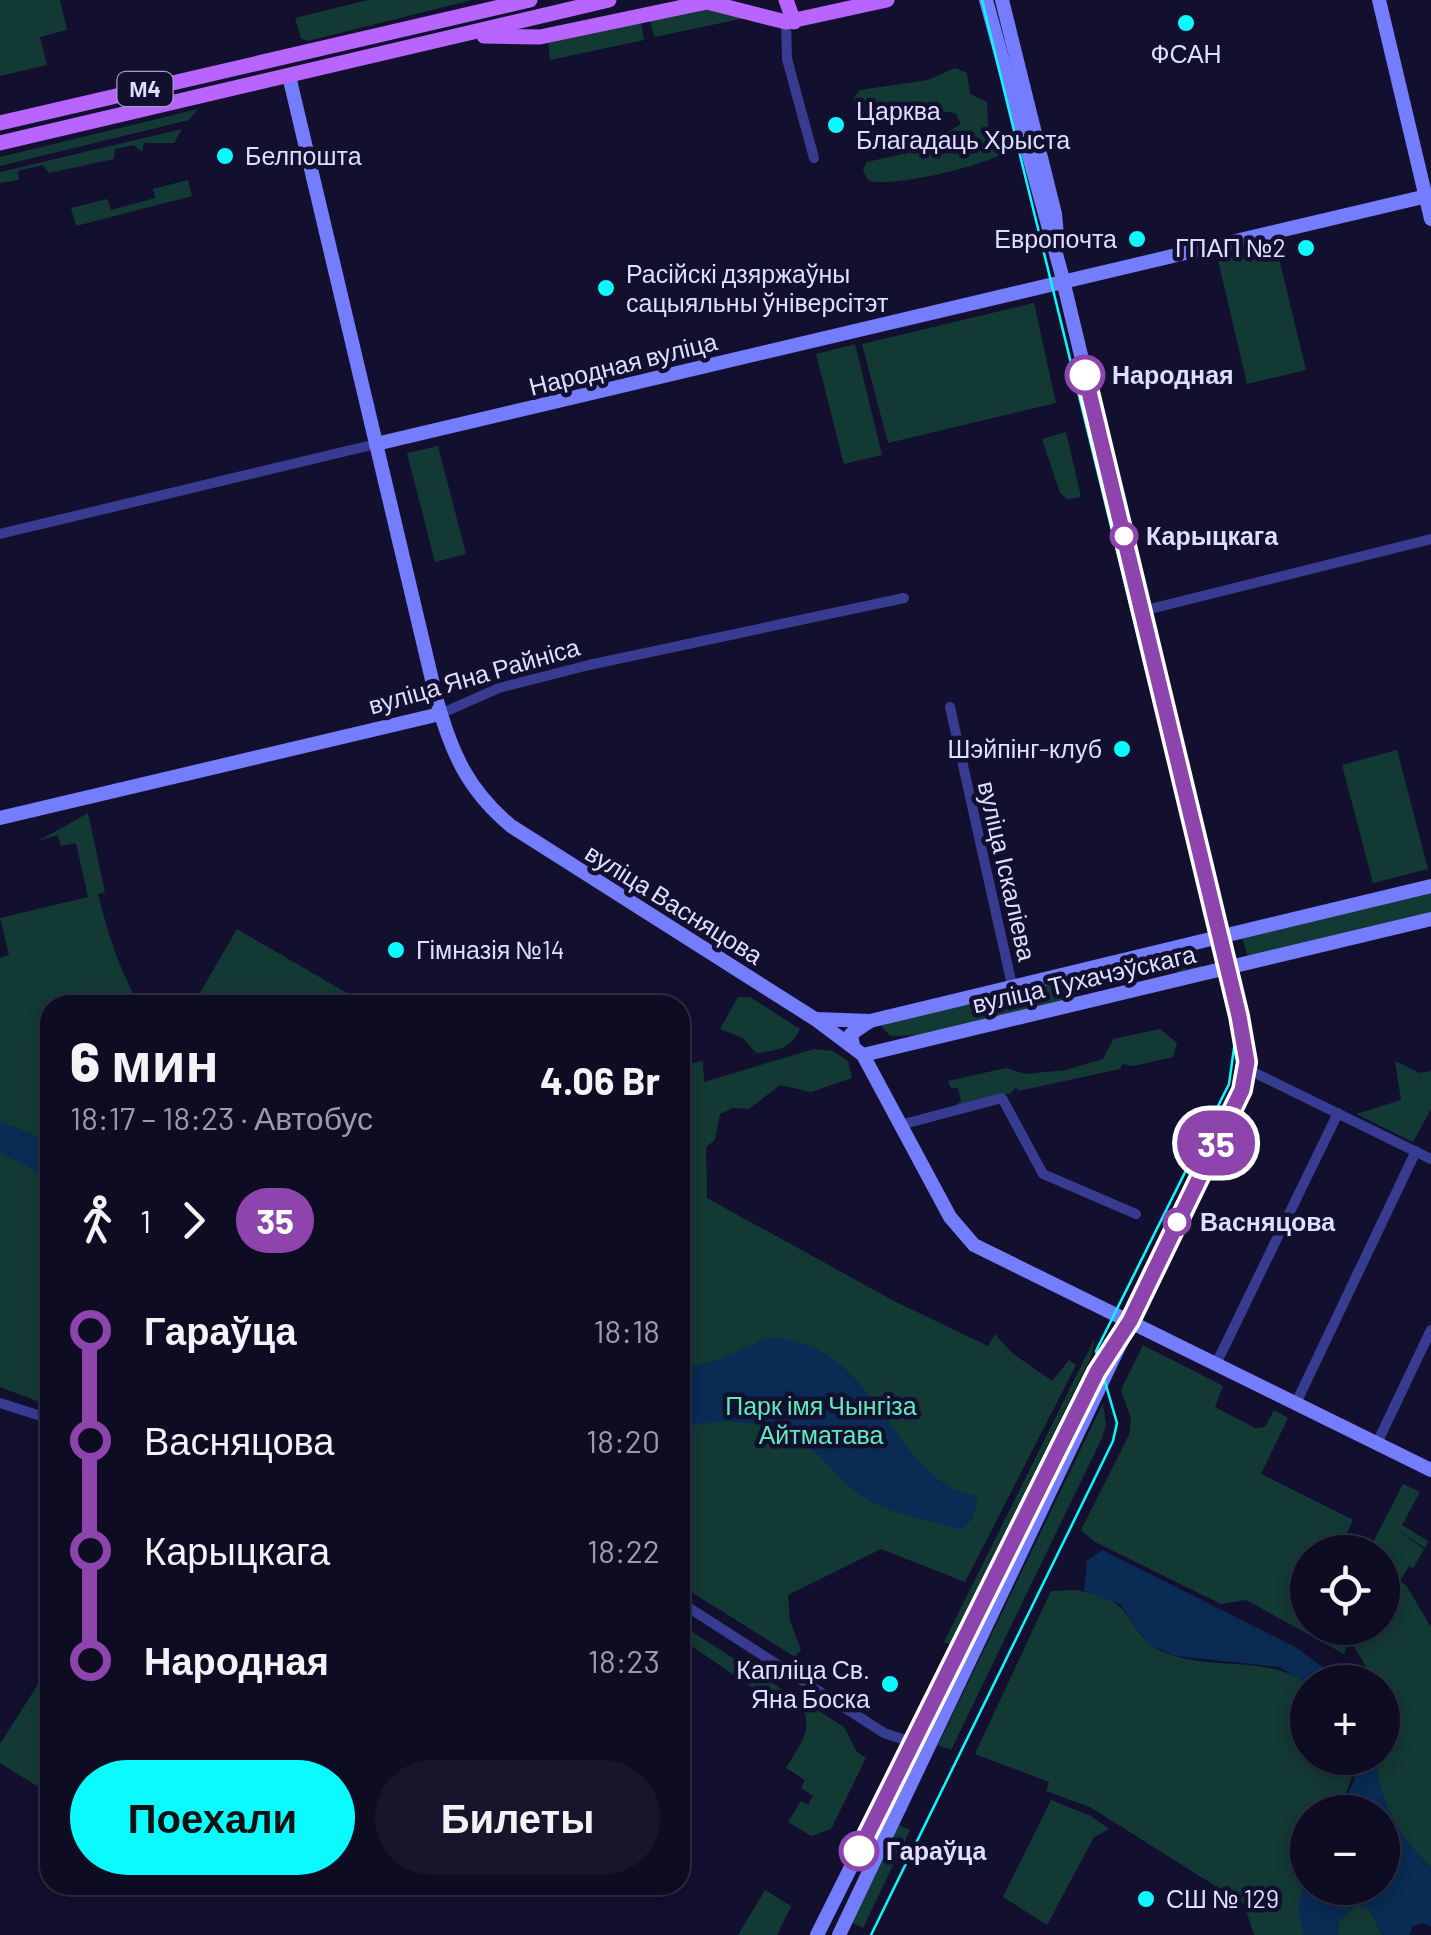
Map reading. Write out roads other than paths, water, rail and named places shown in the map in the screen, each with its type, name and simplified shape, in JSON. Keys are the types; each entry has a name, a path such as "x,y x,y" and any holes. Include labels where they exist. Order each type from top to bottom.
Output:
{"main road":[{"path":"447,20 486,0"},
{"name":"М4","path":"0,123 530,0"},
{"name":"М4","path":"0,143 609,0"},
{"path":"786,0 790,22"},
{"path":"464,35 540,36 708,2 790,22 887,0"},
{"path":"289,76 291,56"}],"street":[{"path":"827,1916 842,1930 1242,1090 1247,1069 1228,968 1062,277 1042,218 986,0"},
{"path":"1002,0 1054,214 1062,277"},
{"path":"1379,0 1431,219"},
{"path":"790,22 786,60 814,158"},
{"name":"вуліца Васняцова","path":"289,76 440,714 454,759 468,784 511,826 815,1018 858,1050 904,1124 950,1217 974,1245 1431,1470"},
{"name":"Народная вуліца","path":"0,534 1062,277 1428,196"},
{"path":"1142,611 1431,539"},
{"name":"вуліца Яна Райніса","path":"0,818 440,714 499,688 589,665 904,598"},
{"name":"вуліца Іскаліева","path":"950,707 1012,985"},
{"name":"вуліца Тухачэўскага","path":"815,1018 870,1021 1431,886"},
{"name":"вуліца Тухачэўскага","path":"858,1050 1431,920"},
{"path":"858,1050 851,1034 870,1021"},
{"path":"1247,1069 1431,1159"},
{"path":"904,1124 1002,1098 1043,1174 1136,1214"},
{"path":"1216,1364 1338,1113"},
{"path":"1296,1403 1416,1152"},
{"path":"817,1935 1097,1372 1130,1321"},
{"path":"1378,1443 1431,1330"},
{"path":"0,1403 40,1416"},
{"path":"690,1608 884,1733 928,1748"}],"water":[{"path":"0,1121 40,1138 40,1173 0,1153"},
{"path":"766,1338 804,1343 834,1359 859,1383 924,1466 949,1486 978,1496 973,1518 962,1530 882,1507 854,1490 807,1446 778,1431 729,1422 690,1426 690,1367 719,1360"},
{"path":"1102,1550 1295,1647 1320,1665 1290,1665 1290,1673 1279,1667 1175,1656 1148,1644 1120,1604 1084,1591 1087,1561"},
{"path":"1355,1775 1379,1775 1384,1795 1347,1795"},
{"path":"1400,1830 1431,1868 1431,1927 1424,1923 1413,1926 1409,1935 1382,1935 1368,1907 1356,1905 1400,1905"},
{"path":"1299,1905 1356,1905 1339,1921 1337,1935 1304,1935"}],"tram line":[{"path":"871,1935 1113,1441 1117,1423 1096,1351 1229,1084 1235,1041 982,0"}],"place":[{"name":"ФСАН","path":"1186,23"},
{"name":"Царква Благадаць Хрыста","path":"836,125"},
{"name":"Белпошта","path":"225,156"},
{"name":"Европочта","path":"1137,239"},
{"name":"ГПАП №2","path":"1306,248"},
{"name":"Расійскі дзяржаўны сацыяльны ўніверсітэт","path":"606,288"},
{"name":"Народная","path":"1085,375"},
{"name":"Карыцкага","path":"1124,536"},
{"name":"Шэйпінг-клуб","path":"1122,749"},
{"name":"Гімназія №14","path":"396,950"},
{"name":"Васняцова","path":"1177,1222"},
{"name":"Капліца Св. Яна Боска","path":"890,1684"},
{"name":"Гараўца","path":"859,1851"},
{"name":"СШ № 129","path":"1146,1899"}],"park label":[{"name":"Парк імя Чынгіза Айтматава","path":"821,1420"}]}
